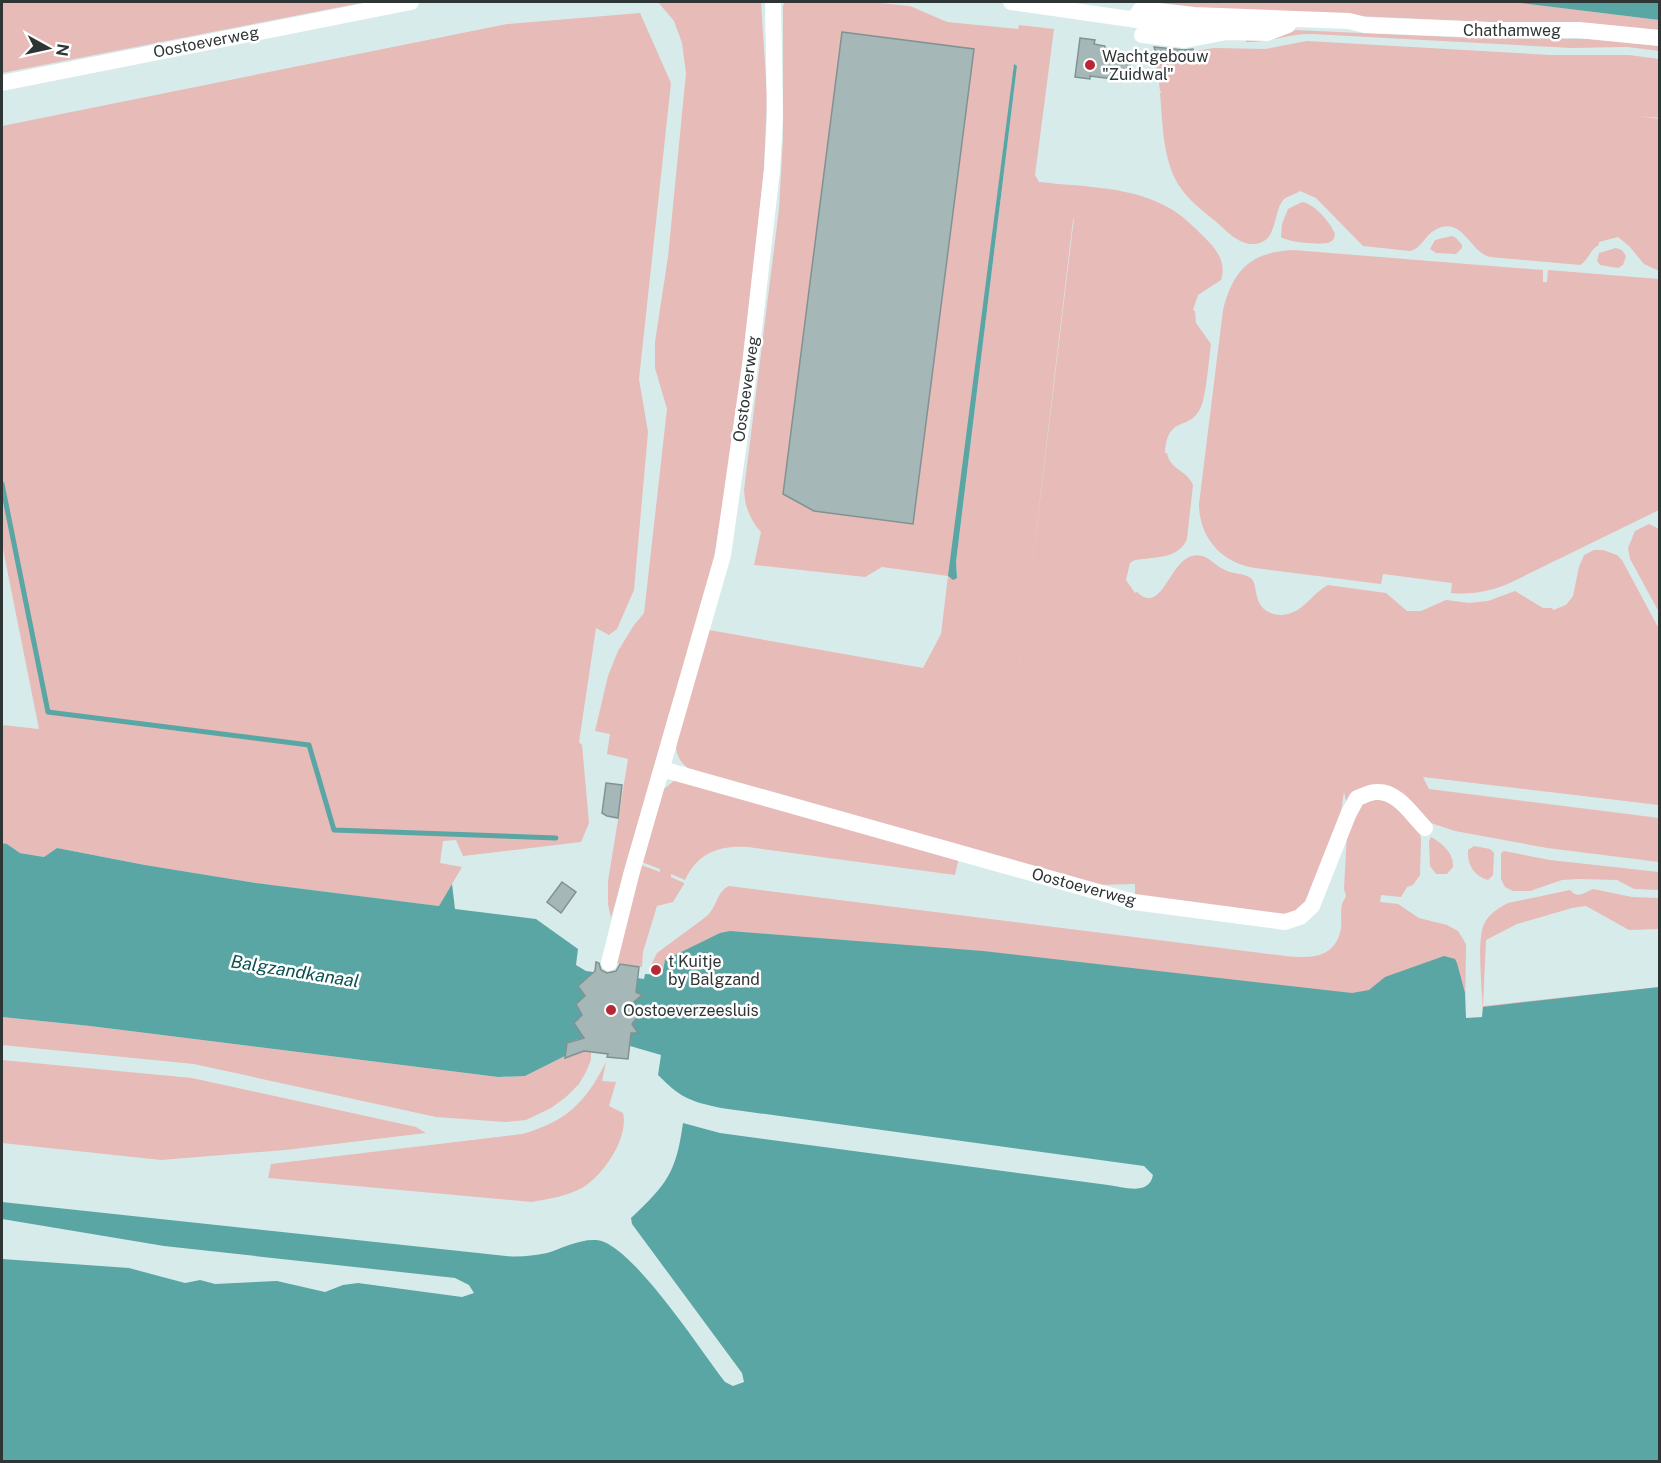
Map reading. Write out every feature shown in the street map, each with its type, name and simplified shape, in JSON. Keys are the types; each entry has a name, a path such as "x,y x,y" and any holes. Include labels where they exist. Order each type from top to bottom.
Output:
{"street":[{"name":"Oostoeverweg","path":"2,83 411,2"},
{"name":"Oostoeverweg","path":"609,963 631,875 725,544 750,364 772,170 775,116 773,2"},
{"name":"Chathamweg","path":"1011,2 1134,19 1140,22 1189,27 1229,23 1349,28 1365,25"},
{"name":"Chathamweg","path":"1134,19 1141,9 1194,15 1349,21 1365,25 1489,30 1570,30 1659,38"},
{"name":"Chathamweg","path":"1142,35 1185,40 1227,32 1267,33 1288,25"},
{"name":"Oostoeverweg","path":"662,769 1134,902 1285,922 1300,917 1312,906 1357,798 1375,792 1387,793 1400,801 1425,828"}],"shaded area":[{"path":"2,2 366,2 2,73"},
{"path":"658,2 761,2 767,95 764,168 742,380 714,558 691,646 669,714 611,918 608,904 608,881 628,759 607,754 610,734 595,731 608,676 618,651 644,613 667,409 655,368 655,342 668,257 686,73 682,43 674,21"},
{"path":"785,2 869,2 910,6 947,22 1018,29 1019,25 1054,29 1035,175 1039,182 1107,189 1156,201 1184,218 1216,250 1223,267 1221,280 1198,295 1193,310 1196,323 1211,344 1204,397 1195,416 1174,428 1170,433 1165,453 1171,463 1187,476 1193,485 1187,539 1183,546 1172,554 1135,560 1130,563 1126,580 1135,593 1147,598 1154,596 1182,562 1191,556 1202,556 1219,567 1251,578 1260,604 1267,611 1276,615 1296,611 1328,585 1386,593 1407,611 1421,611 1446,600 1469,603 1488,601 1515,591 1543,608 1553,610 1566,605 1573,596 1584,555 1594,550 1603,550 1617,555 1622,560 1659,629 1659,805 1423,777 1429,789 1659,818 1659,862 1547,848 1455,831 1431,823 1401,795 1347,805 1344,792 1339,824 1306,903 1290,915 1135,897 1135,884 1097,885 689,769 680,760 676,742 709,630 923,668 941,634 948,576 882,567 865,577 754,565 761,532 749,513 744,490 779,209 783,139 783,6","holes":["1014,65 1017,66 956,562 957,578 949,578","1074,218 1027,606 1073,220"]},
{"path":"1130,2 1511,2 1659,20 1659,30 1186,8"},
{"path":"640,13 671,83 639,379 648,432 634,590 617,629 609,635 596,628 579,742 582,745 589,823 581,842 463,856 456,840 443,841 440,863 462,867 439,906 256,883 57,848 44,857 20,853 2,843 2,725 39,729 2,544 2,126 507,24"},
{"path":"1293,30 1473,38 1588,39 1659,46 1660,51 1627,47 1572,48 1312,34 1246,42 1246,37"},
{"path":"1307,41 1550,55 1629,55 1659,59 1659,118 1639,116 1659,119 1659,271 1644,264 1618,237 1599,242 1599,245 1580,265 1490,257 1482,254 1459,230 1452,227 1435,230 1418,247 1410,251 1363,246 1316,198 1300,191 1281,203 1267,239 1251,244 1235,238 1191,200 1175,179 1167,156 1160,93 1162,92 1154,55 1159,53 1158,61 1164,66 1174,54 1214,48 1265,49"},
{"path":"1302,202 1312,206 1326,219 1335,234 1334,239 1320,244 1281,237 1282,224 1288,209"},
{"path":"1452,236 1462,245 1456,254 1436,253 1430,249 1435,240"},
{"path":"1616,248 1622,250 1626,256 1623,265 1618,268 1600,265 1597,261 1599,253"},
{"path":"1293,250 1543,270 1543,282 1547,282 1548,270 1659,279 1659,510 1512,582 1475,593 1451,593 1452,583 1383,574 1381,584 1255,568 1232,561 1223,555 1208,538 1203,528 1199,504 1223,310 1232,284 1246,266 1266,255"},
{"path":"1649,524 1659,529 1659,612 1630,559 1628,548 1635,531"},
{"path":"675,780 959,857 955,875 748,847 719,849 696,863 685,880 671,874 671,877 684,884 673,902 657,906 643,952 642,967 616,963 641,865 660,872 660,869 642,862 664,789"},
{"path":"1389,799 1420,834 1420,875 1413,885 1407,887 1401,897 1381,895 1380,902 1398,904 1419,918 1447,925 1458,931 1466,944 1465,1018 665,960 663,969 657,969 657,972 662,975 651,974 652,963 657,953 707,916 722,892 729,886 1279,955 1302,957 1322,954 1331,949 1341,928 1341,907 1346,896 1344,889 1347,832 1364,800"},
{"path":"1431,837 1443,845 1452,857 1453,867 1447,874 1436,874 1430,866 1429,841"},
{"path":"1474,846 1490,849 1494,853 1493,875 1488,880 1475,873 1470,865 1468,850"},
{"path":"1504,851 1550,860 1659,872 1659,890 1634,889 1617,880 1579,879 1562,880 1530,891 1513,891 1505,887 1501,879 1501,853"},
{"path":"1593,889 1632,897 1659,898 1659,929 1629,930 1586,906 1517,924 1486,940 1483,1006 1659,987 1483,1017 1480,943 1488,917 1508,903 1570,890 1581,894"},
{"path":"2,1017 498,1077 525,1076 565,1056 567,1043 591,1044 591,1060 579,1084 566,1097 551,1108 526,1120 505,1122 436,1117 194,1064 2,1045"},
{"path":"2,1060 192,1078 416,1127 426,1133 285,1150 161,1160 2,1143"},
{"path":"606,1062 602,1081 616,1082 609,1106 623,1113 622,1134 606,1166 582,1188 570,1193 532,1202 268,1178 271,1164 522,1134 537,1129 563,1116 573,1108 591,1088"}],"water":[{"path":"1511,2 1659,2 1659,20"},
{"path":"1014,64 1017,66 956,562 957,578 953,580 948,576"},
{"name":"Balgzandkanaal","path":"2,843 20,853 44,857 57,848 256,883 439,906 452,884 455,909 536,919 578,949 576,965 593,972 591,984 578,986 583,990 589,1003 576,1004 589,1009 574,1023 579,1027 586,1027 585,1040 578,1039 567,1043 565,1056 525,1076 498,1077 2,1017"},
{"path":"730,931 983,951 1352,993 1369,990 1385,977 1444,956 1455,959 1457,963 1465,993 1466,1018 1482,1017 1483,1007 1659,987 1659,1461 2,1461 2,1259 129,1268 185,1283 200,1280 215,1284 277,1281 325,1292 343,1285 358,1283 462,1297 474,1293 469,1285 455,1278 164,1246 2,1219 2,1202 506,1256 542,1254 577,1242 596,1240 610,1245 646,1278 725,1382 733,1386 744,1382 742,1373 632,1224 631,1218 653,1196 668,1176 677,1154 683,1123 720,1133 1135,1189 1147,1186 1151,1182 1153,1175 1144,1166 721,1108 693,1101 680,1094 658,1075 661,1055 630,1046 631,1033 637,1032 631,1030 635,996 642,995 636,993 637,978 644,979 645,974 662,975 665,960 720,933"}],"building":[{"path":"842,32 974,49 913,524 814,511 783,494"},
{"path":"1080,38 1095,40 1094,44 1105,46 1104,54 1131,57 1128,81 1090,76 1090,79 1075,77"},
{"path":"1154,47 1193,49 1195,57 1156,53"},
{"path":"606,783 622,785 618,818 602,813"},
{"path":"562,882 576,892 561,913 547,902"},
{"name":"Oostoeverzeesluis","path":"596,962 599,963 601,970 607,973 616,971 620,964 639,967 636,992 642,995 634,1002 640,1014 632,1024 638,1033 631,1033 628,1059 584,1051 565,1058 567,1043 584,1038 574,1023 582,1015 576,1004 585,996 578,986 595,971"}],"waterway":[{"path":"2,484 48,712 309,745 334,830 556,838"}],"place":[{"name":"Wachtgebouw \"Zuidwal\"","path":"1090,65"},
{"name":"t Kuitje by Balgzand","path":"656,970"},
{"name":"Oostoeverzeesluis","path":"611,1010"}]}
